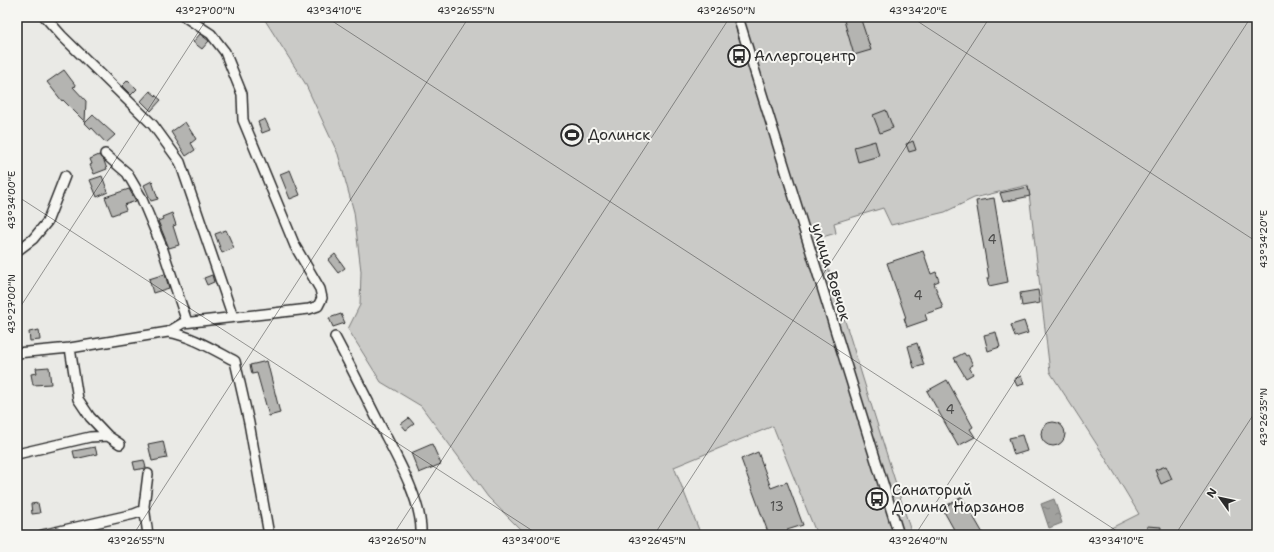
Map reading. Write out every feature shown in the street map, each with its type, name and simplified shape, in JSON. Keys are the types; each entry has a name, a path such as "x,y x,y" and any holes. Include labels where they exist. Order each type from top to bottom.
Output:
{"street":[{"path":"45,17 62,36 153,125 180,162 233,317"},
{"path":"168,332 183,322 310,309 318,306 322,298 320,289 295,246 243,120 242,94 225,52 211,34 185,17"},
{"name":"улица Вовчок","path":"738,17 899,535"},
{"path":"105,154 127,173 140,197 162,247 187,322"},
{"path":"17,251 33,239 47,222 65,176"},
{"path":"17,353 70,348 168,332 184,336 235,361 249,423 270,535"},
{"path":"335,337 396,456 414,497 419,512 421,535"},
{"path":"70,348 78,399 90,417 108,436 120,444"},
{"path":"17,454 90,437 108,436"},
{"path":"148,474 144,506 148,535"},
{"path":"42,535 134,514 144,510"}],"shaded area":[{"path":"263,17 1257,17 1257,535 1097,535 1139,514 1103,454 1050,372 1028,185 974,198 945,212 891,225 883,208 834,223 836,233 819,238 912,535 817,535 773,426 674,467 701,535 526,535 488,497 421,406 381,382 348,329 360,305 361,271 354,212 338,154 305,83"}],"water":[{"path":"1054,499 1062,523 1049,528 1041,504"}],"building":[{"path":"843,17 860,17 871,50 854,55"},
{"path":"200,34 209,41 202,49 193,42"},
{"path":"64,70 76,86 73,87 86,101 85,122 63,100 62,101 47,82"},
{"path":"128,80 137,89 131,95 122,86"},
{"path":"150,91 161,100 151,111 141,101"},
{"path":"886,110 893,128 880,133 873,115"},
{"path":"93,115 115,135 106,143 92,128 91,129 85,123"},
{"path":"265,119 270,130 262,133 258,122"},
{"path":"185,122 196,139 191,143 195,150 186,156 171,132"},
{"path":"875,141 879,156 858,162 854,147"},
{"path":"913,141 916,150 909,152 906,144"},
{"path":"99,155 104,161 107,169 94,174 90,165 92,164 90,159"},
{"path":"290,170 300,195 290,199 280,174"},
{"path":"102,176 108,192 97,197 90,180"},
{"path":"152,181 158,199 151,201 144,185"},
{"path":"1028,187 1030,196 1003,202 1000,193"},
{"path":"129,189 136,201 124,205 126,210 112,215 105,197"},
{"path":"994,198 1008,282 989,286 987,278 989,278 976,201"},
{"path":"172,213 176,225 173,226 179,245 169,248 158,221 163,219 162,217"},
{"path":"226,230 234,248 222,253 215,234"},
{"path":"923,251 931,274 936,272 939,281 934,283 943,308 925,314 927,320 907,327 904,318 906,318 887,263"},
{"path":"335,254 345,268 338,273 328,260"},
{"path":"165,274 169,288 153,293 149,279"},
{"path":"212,275 214,282 207,285 204,278"},
{"path":"1038,290 1040,303 1022,306 1020,293"},
{"path":"341,314 345,323 333,327 329,318"},
{"path":"1024,321 1028,333 1015,337 1011,325"},
{"path":"39,330 40,340 30,341 29,332"},
{"path":"996,332 1000,347 988,351 984,335"},
{"path":"917,343 924,365 914,368 908,346"},
{"path":"964,353 966,356 968,355 973,365 969,367 973,374 966,378 954,358"},
{"path":"267,361 280,413 269,416 257,373 252,374 250,365"},
{"path":"49,367 51,384 33,385 31,374 37,373 36,368"},
{"path":"1021,376 1024,384 1017,386 1014,379"},
{"path":"947,380 973,427 970,429 975,437 958,446 927,391"},
{"path":"409,418 414,424 406,430 401,424"},
{"path":"1053,422 1061,426 1065,434 1061,442 1053,446 1045,442 1041,434 1045,426"},
{"path":"1022,435 1027,451 1014,455 1009,438"},
{"path":"163,441 167,458 152,461 148,444"},
{"path":"432,444 441,464 419,473 411,453"},
{"path":"95,447 97,454 75,459 73,451"},
{"path":"758,452 771,488 787,482 803,525 787,530 788,535 769,535 741,459"},
{"path":"144,460 146,468 135,470 133,462"},
{"path":"1166,466 1172,479 1161,484 1155,470"},
{"path":"962,497 984,535 957,535 942,508"},
{"path":"38,503 40,513 32,514 31,504"},
{"path":"1147,526 1161,527 1160,535 1146,535"}],"place":[{"name":"Аллергоцентр","path":"739,56"},
{"name":"Долинск","path":"572,135"},
{"name":"Санаторий Долина Нарзанов","path":"877,499"}]}
